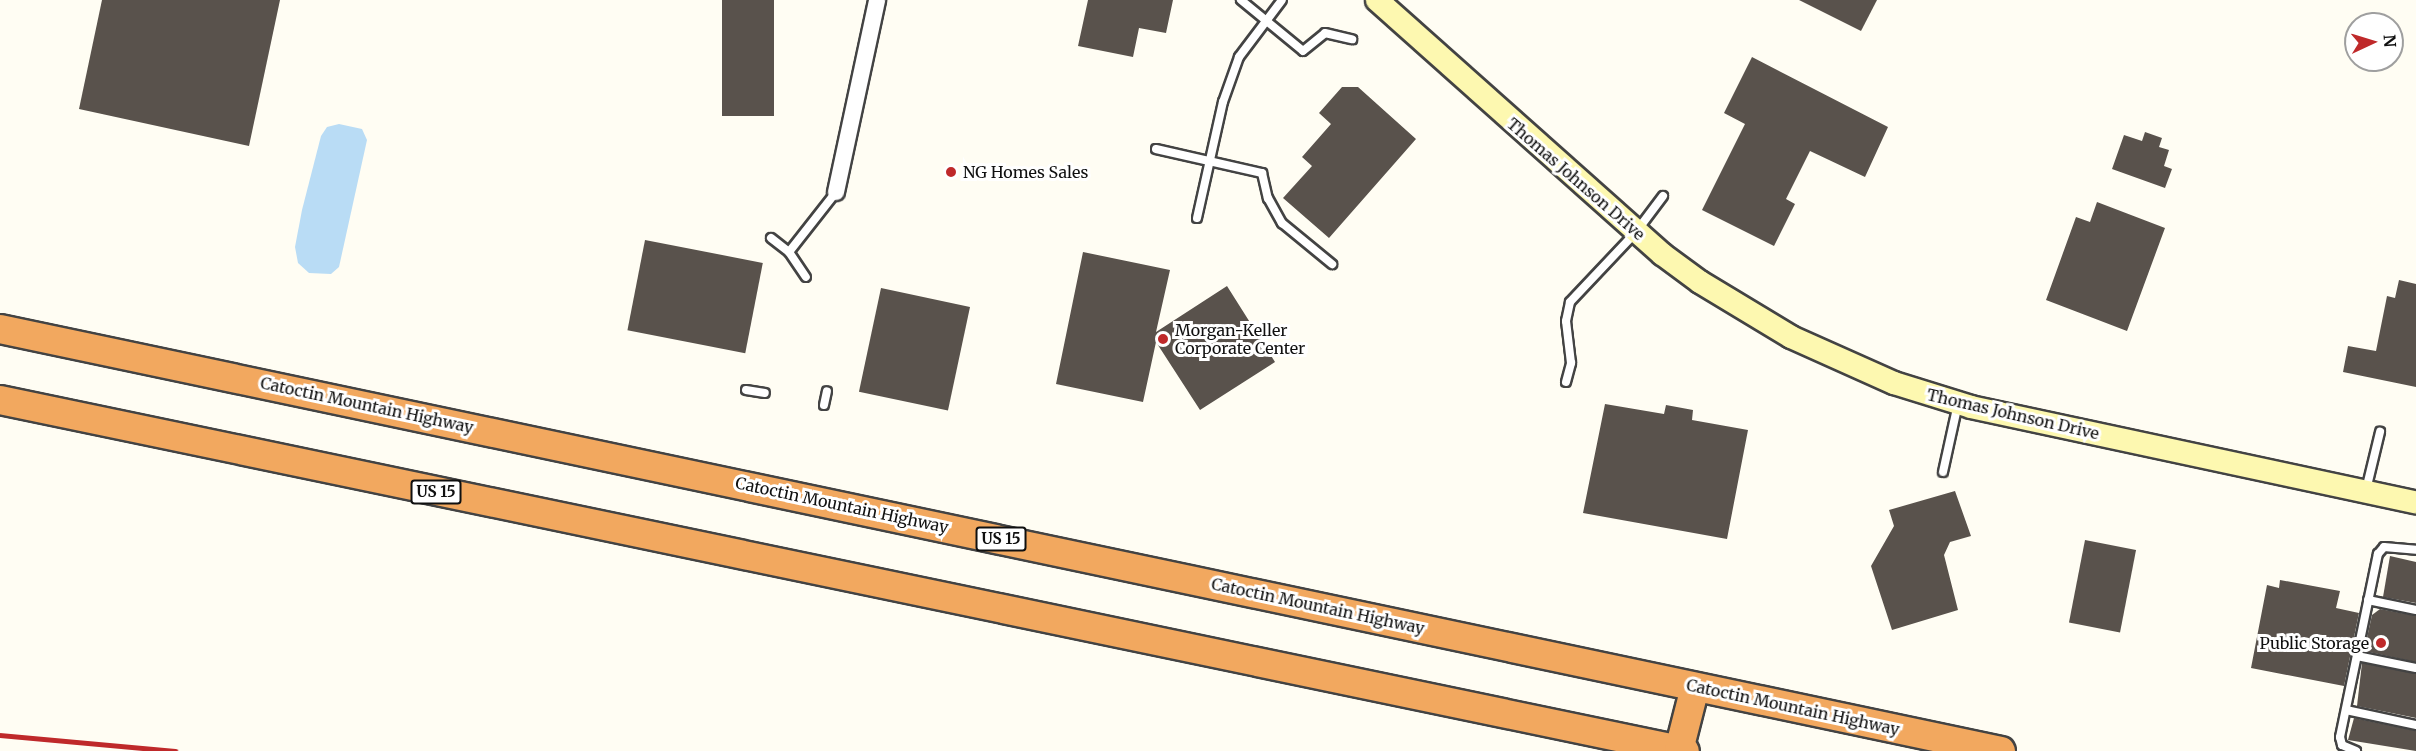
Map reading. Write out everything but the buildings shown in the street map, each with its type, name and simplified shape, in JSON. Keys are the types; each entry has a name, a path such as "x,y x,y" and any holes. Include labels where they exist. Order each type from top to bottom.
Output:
{"highway":[{"name":"Catoctin Mountain Highway","path":"0,329 2001,751"},
{"name":"US 15","path":"0,400 1682,750"},
{"path":"1682,750 1695,687"}],"street":[{"path":"836,192 877,0"},
{"name":"Thomas Johnson Drive","path":"1377,0 1636,232 1700,282 1791,337 1894,383 1958,404 2416,502"}],"lane":[{"path":"1241,0 1264,22 1303,51 1325,33 1352,39"},
{"path":"1197,218 1223,102 1239,57 1282,0"},
{"path":"1156,149 1262,172 1268,198 1282,223 1332,264"},
{"path":"789,252 836,192"},
{"path":"1566,382 1570,363 1566,321 1570,302 1636,232 1663,196"},
{"path":"771,238 789,252 806,277"},
{"path":"746,390 765,393"},
{"path":"824,405 827,391"},
{"path":"1943,472 1958,404"},
{"path":"2366,490 2380,432"},
{"path":"2356,751 2342,745 2340,737 2378,554 2384,546 2416,550"},
{"path":"2368,600 2416,610"},
{"path":"2357,656 2416,668"},
{"path":"2346,710 2416,725"}],"water":[{"path":"339,124 362,129 367,140 339,267 331,274 309,273 298,263 295,247 302,210 321,136 327,127"}],"railway":[{"path":"0,735 175,751"}],"place":[{"name":"NG Homes Sales","path":"951,172"},
{"name":"Morgan-Keller Corporate Center","path":"1163,339"},
{"name":"Public Storage","path":"2381,643"}]}
